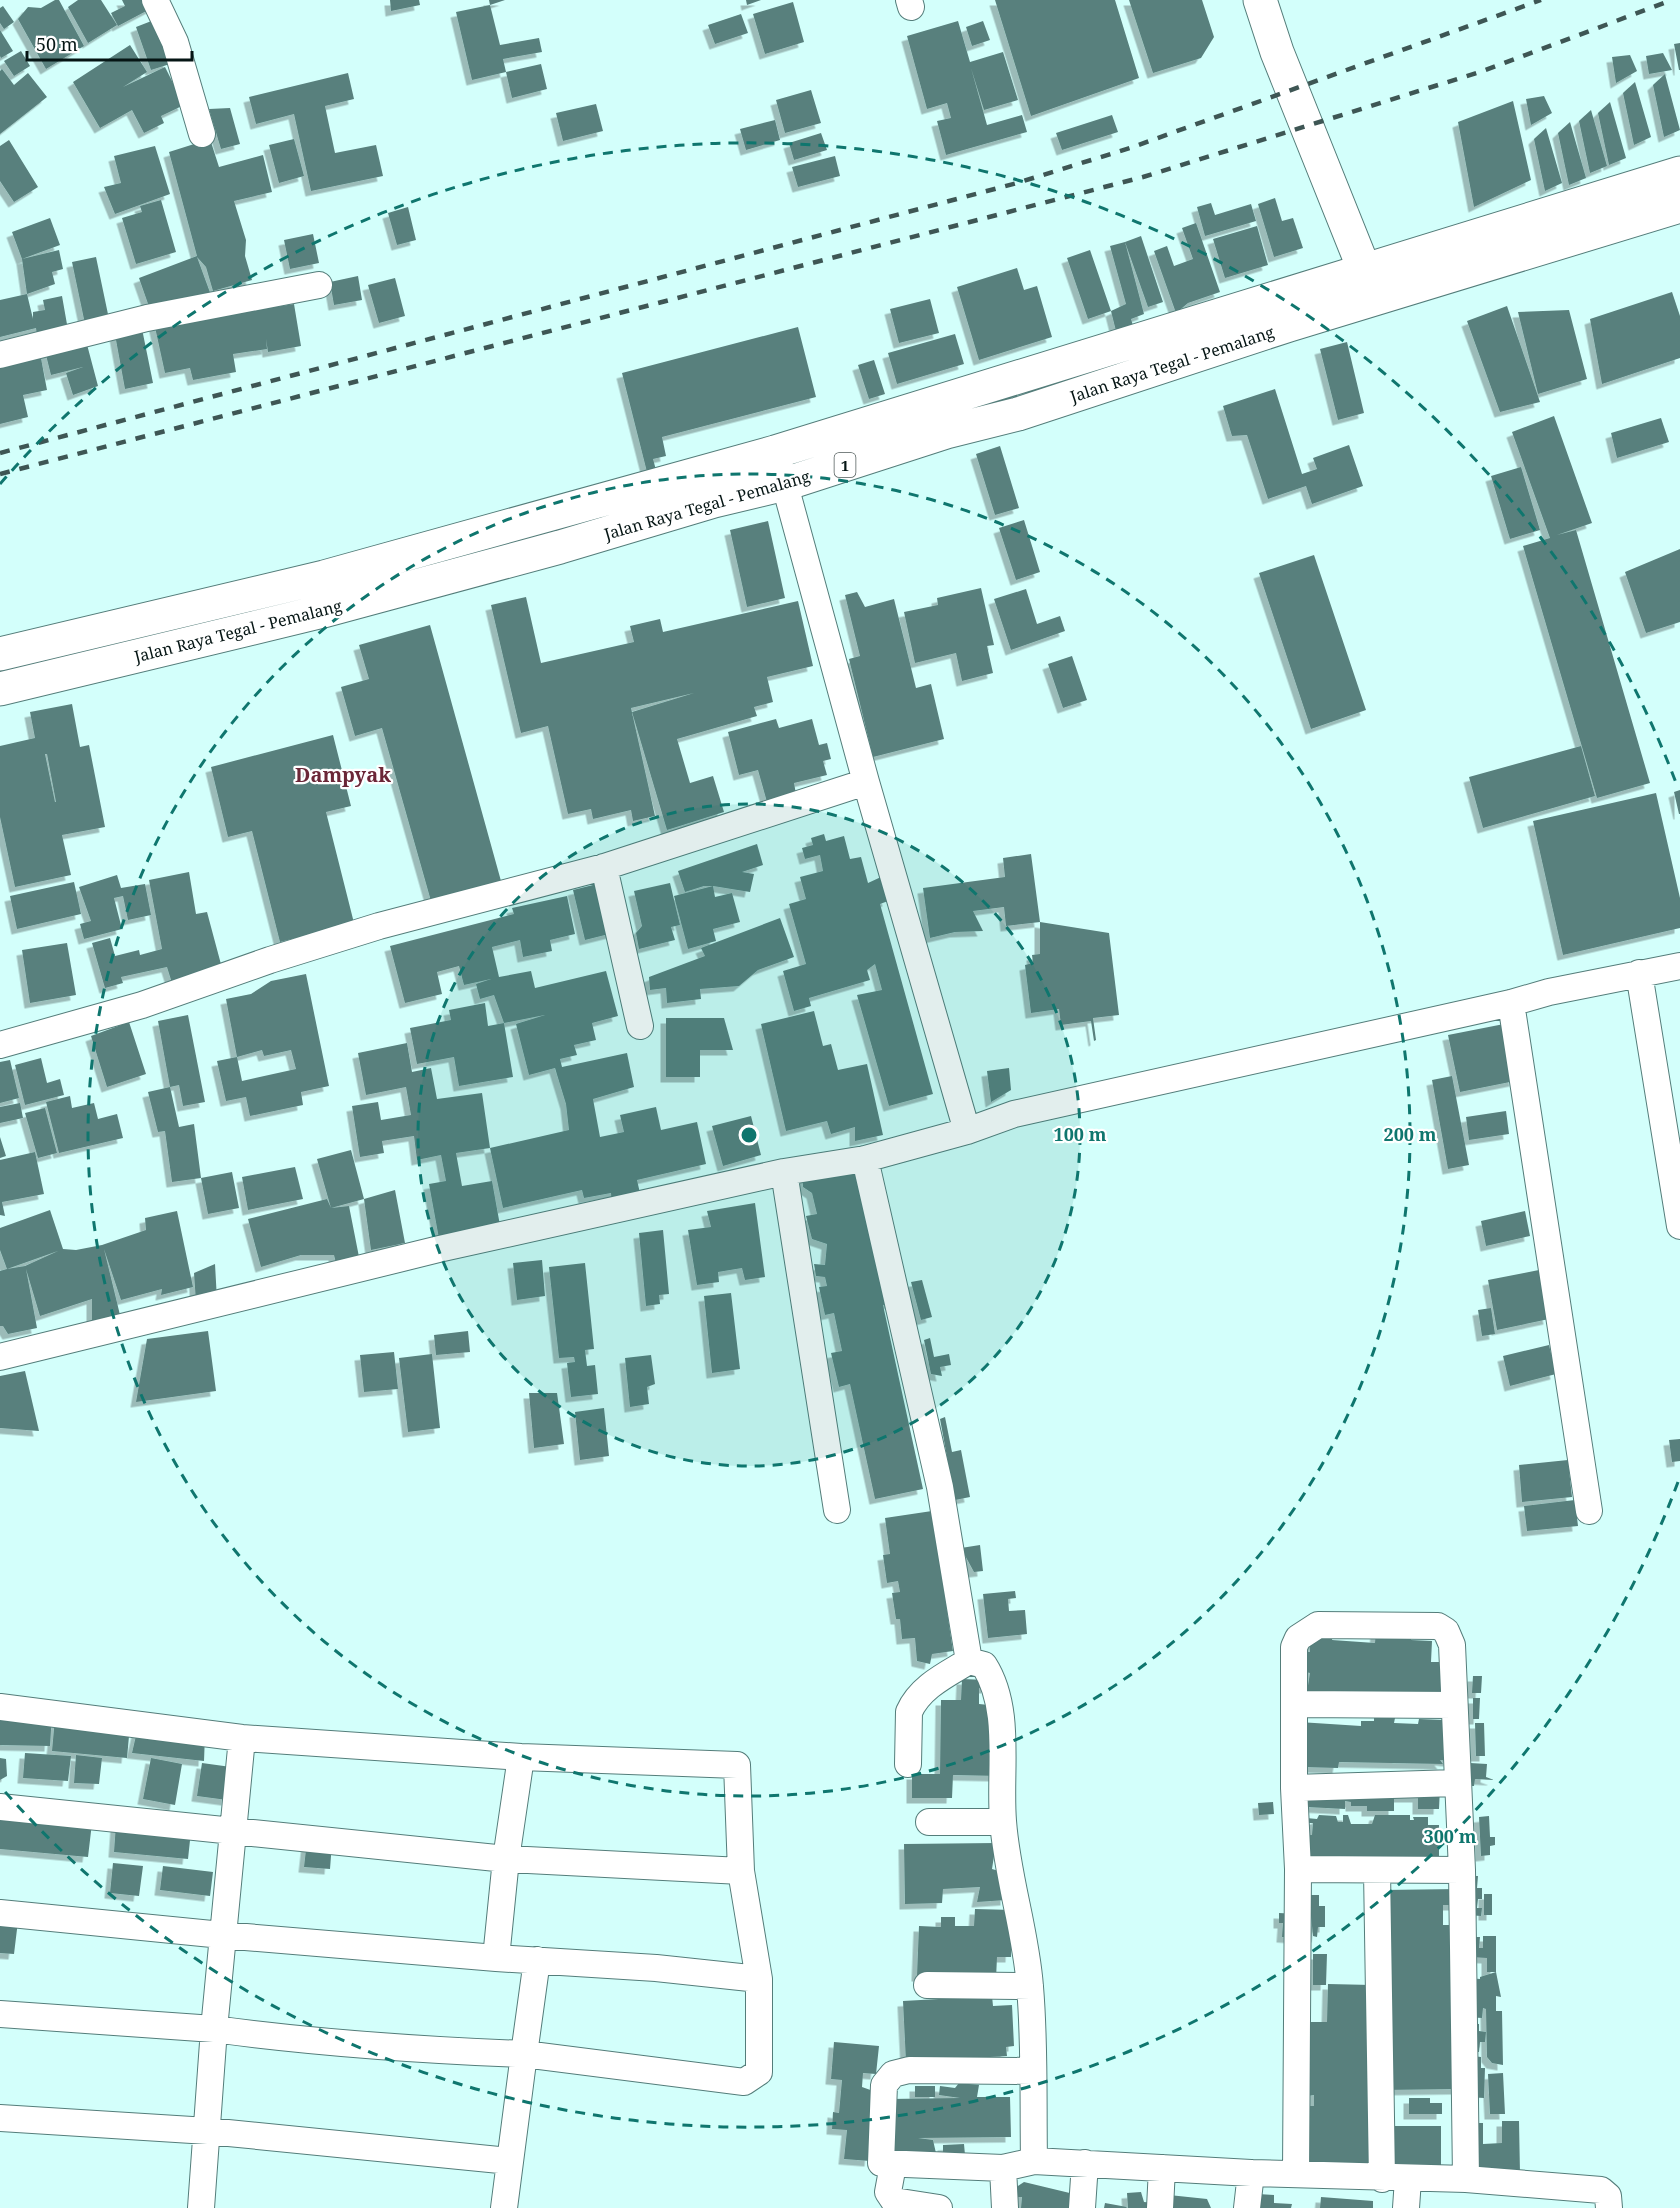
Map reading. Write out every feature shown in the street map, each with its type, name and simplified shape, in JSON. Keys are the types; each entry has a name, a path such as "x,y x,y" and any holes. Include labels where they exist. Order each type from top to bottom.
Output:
{"main road":[{"path":"1260,0 1277,52 1364,269 1372,301"},
{"name":"Jalan Raya Tegal - Pemalang","path":"0,654 324,577 776,452 1680,173"},
{"name":"Jalan Raya Tegal - Pemalang","path":"0,689 323,611 714,501 785,484 946,432 1018,414 1680,206"},
{"path":"102,628 110,662"}],"street":[{"path":"154,0 176,42 202,134"},
{"path":"0,355 147,318 319,285"},
{"path":"776,452 866,782 967,1131"},
{"path":"0,1045 141,1005 270,960 379,926 604,867 866,782"},
{"path":"604,867 640,1026"},
{"path":"0,1357 439,1249 784,1172 865,1159 967,1131 1025,1111 1511,1003 1549,992 1680,966"},
{"path":"1639,973 1680,1226"},
{"path":"1511,1003 1589,1511"},
{"path":"865,1159 940,1487 969,1661"},
{"path":"784,1172 837,1510"},
{"path":"1296,2173 1298,1869 1294,1788 1294,1647 1298,1638 1318,1625 1438,1626 1446,1631 1452,1645 1456,1783 1462,1870 1466,2179"},
{"path":"908,1764 909,1712 912,1705 931,1685 969,1661 984,1665 994,1685 1001,1738 1003,1822 1030,1986 1034,2160"},
{"path":"1294,1704 1454,1705"},
{"path":"0,1707 242,1738 521,1757 736,1765 741,1870 759,1979 759,2073 744,2082 524,2054 398,2048 214,2029 0,2014"},
{"path":"201,2208 222,1935 242,1738"},
{"path":"496,1958 506,1858 521,1757"},
{"path":"1294,1788 1456,1783"},
{"path":"0,1807 506,1858 741,1870"},
{"path":"929,1822 1003,1822"},
{"path":"1298,1869 1462,1870"},
{"path":"1377,1871 1382,2179"},
{"path":"0,1912 222,1935 496,1958 656,1968 759,1979"},
{"path":"504,2208 537,1960"},
{"path":"927,1985 1030,1986"},
{"path":"1032,2071 909,2070 893,2074 884,2085 881,2161 884,2164 893,2165 1003,2168 1034,2160 1382,2179 1466,2179 1601,2190 1608,2196 1609,2208"},
{"path":"0,2118 208,2131 510,2161"},
{"path":"1082,2208 1085,2163"},
{"path":"893,2165 888,2192 894,2201 912,2206 939,2208"},
{"path":"1003,2168 1005,2208"},
{"path":"1160,2208 1162,2168"},
{"path":"1247,2208 1251,2173"},
{"path":"1406,2208 1408,2179"}],"building":[{"path":"59,0 84,46 46,69 18,19 28,7 41,8"},
{"path":"78,0 101,0 117,25 88,43 68,7"},
{"path":"122,0 150,0 152,8 118,26 111,13 125,6"},
{"path":"390,0 419,0 420,5 391,11"},
{"path":"489,0 505,0 490,5"},
{"path":"746,0 761,0 747,5"},
{"path":"995,0 1115,0 1139,78 1031,116"},
{"path":"1129,0 1202,0 1214,37 1201,58 1153,73"},
{"path":"793,2 804,42 765,54 753,14"},
{"path":"490,5 500,45 539,38 542,52 503,59 506,72 472,80 456,12"},
{"path":"3,6 14,22 4,29 0,23 0,8"},
{"path":"741,14 748,33 715,44 708,25"},
{"path":"154,20 170,64 151,70 136,27"},
{"path":"958,21 970,62 1003,52 1018,100 984,110 971,68 987,125 1022,115 1027,132 946,155 937,121 951,118 947,103 927,109 907,36"},
{"path":"983,21 990,40 972,46 966,27"},
{"path":"0,30 13,51 1,58 0,56"},
{"path":"1680,43 1680,70 1679,70 1674,44"},
{"path":"130,45 147,72 123,87 165,67 184,105 161,116 164,123 144,133 132,110 100,128 73,82"},
{"path":"21,51 30,66 14,76 4,61"},
{"path":"1663,53 1672,70 1649,74 1646,56"},
{"path":"1630,55 1637,71 1616,83 1612,57"},
{"path":"541,64 547,89 512,98 506,72"},
{"path":"2,69 14,85 28,73 47,97 0,134 0,71"},
{"path":"348,73 354,99 325,106 335,153 376,145 383,176 311,191 294,114 256,124 249,97"},
{"path":"1665,74 1680,130 1664,137 1653,85"},
{"path":"1635,82 1651,137 1634,145 1623,93"},
{"path":"811,90 821,123 785,133 776,100"},
{"path":"1544,96 1552,113 1531,125 1526,99"},
{"path":"1513,101 1531,180 1474,207 1458,122"},
{"path":"1610,102 1626,158 1609,165 1598,113"},
{"path":"596,104 603,131 563,141 556,113"},
{"path":"230,108 240,144 221,149 209,109"},
{"path":"1591,110 1607,166 1590,173 1579,121"},
{"path":"1112,115 1118,132 1062,150 1056,133"},
{"path":"775,120 780,140 746,150 740,129"},
{"path":"1570,122 1586,178 1569,185 1558,133"},
{"path":"1546,128 1562,183 1545,191 1534,139"},
{"path":"821,133 827,150 794,160 789,143"},
{"path":"210,139 219,167 263,155 272,192 234,201 246,240 245,256 252,280 213,291 206,267 197,257 212,298 262,309 294,304 301,346 268,352 266,339 267,349 233,354 236,372 193,380 190,368 165,373 153,318 139,278 197,256 169,152"},
{"path":"294,139 304,176 279,183 269,145"},
{"path":"9,140 38,187 14,202 0,181 0,146"},
{"path":"155,146 170,194 115,214 104,187 121,183 114,156"},
{"path":"835,156 840,176 798,187 792,167"},
{"path":"1275,198 1282,221 1293,218 1303,248 1274,257 1258,204"},
{"path":"161,200 176,252 136,264 122,218 142,212 140,206"},
{"path":"1211,203 1215,215 1251,204 1256,221 1205,236 1197,207"},
{"path":"408,207 416,240 397,245 388,213"},
{"path":"50,218 60,245 22,259 12,232"},
{"path":"1196,223 1220,292 1188,303 1176,313 1154,251 1167,246 1174,266 1193,259 1182,228"},
{"path":"1257,226 1268,265 1225,278 1213,239"},
{"path":"313,234 319,263 290,269 284,240"},
{"path":"1141,236 1163,302 1148,307 1125,242"},
{"path":"1125,242 1144,314 1131,319 1134,329 1117,335 1111,311 1126,304 1110,246"},
{"path":"59,250 63,269 52,272 55,284 27,294 22,259"},
{"path":"1090,250 1111,311 1088,319 1067,258"},
{"path":"96,257 109,319 85,324 72,262"},
{"path":"1017,268 1024,290 1037,286 1052,337 979,360 957,287"},
{"path":"358,276 362,300 334,305 330,282"},
{"path":"395,278 405,316 379,323 368,285"},
{"path":"1672,292 1680,316 1680,358 1602,384 1590,319"},
{"path":"27,294 33,319 33,312 45,310 43,300 62,296 68,330 37,336 36,328 0,337 0,300"},
{"path":"930,299 939,333 899,343 890,309"},
{"path":"1507,306 1540,402 1500,412 1467,321"},
{"path":"1569,310 1587,379 1538,394 1518,312"},
{"path":"141,324 153,383 125,389 114,329"},
{"path":"798,327 816,397 662,437 666,456 653,459 656,470 647,472 622,373"},
{"path":"955,334 964,364 897,384 888,353"},
{"path":"85,337 98,386 73,395 66,373 83,367 51,375 44,347"},
{"path":"1347,342 1364,413 1338,420 1320,349"},
{"path":"40,353 47,390 23,395 28,417 0,424 0,361"},
{"path":"874,360 885,394 869,399 858,365"},
{"path":"1275,389 1302,474 1317,469 1313,458 1349,445 1363,486 1312,504 1306,486 1268,499 1247,435 1232,436 1223,406"},
{"path":"1554,416 1592,523 1557,535 1576,530 1650,783 1597,798 1523,546 1550,538 1512,432"},
{"path":"1661,418 1669,442 1617,458 1611,433"},
{"path":"1000,446 1019,508 995,515 976,454"},
{"path":"1521,467 1540,530 1510,539 1491,476"},
{"path":"1024,520 1040,572 1016,580 999,528"},
{"path":"768,521 785,598 747,607 730,530"},
{"path":"1680,549 1680,622 1646,633 1625,572"},
{"path":"1314,555 1366,710 1311,729 1259,573"},
{"path":"981,588 994,645 987,646 993,673 962,681 956,653 915,663 904,612 938,605 937,598"},
{"path":"1026,589 1037,624 1060,616 1065,631 1011,650 994,599"},
{"path":"857,592 865,607 894,599 916,688 931,684 944,739 873,757 849,659 860,656 845,595"},
{"path":"526,597 541,663 634,642 630,626 660,619 663,632 798,601 813,666 767,677 773,702 754,707 757,716 677,739 690,783 713,776 724,812 667,830 632,712 694,693 631,708 655,816 633,821 631,810 593,819 591,809 568,814 548,726 521,733 491,605"},
{"path":"430,625 501,881 431,901 382,728 355,736 341,687 369,679 359,645"},
{"path":"1072,656 1087,700 1063,708 1048,664"},
{"path":"72,704 80,747 89,745 105,827 62,835 71,875 15,887 0,817 0,746 35,738 30,712","holes":["45,754 47,754 56,802"]},
{"path":"776,719 779,728 812,719 819,745 827,743 831,759 823,761 827,775 794,783 796,794 767,802 758,770 739,775 728,732"},
{"path":"333,735 351,806 326,812 354,923 280,942 252,831 228,837 211,767"},
{"path":"1581,746 1595,796 1483,828 1469,777"},
{"path":"1680,790 1680,814 1679,814 1674,792"},
{"path":"1656,793 1680,898 1680,928 1563,955 1533,821"},
{"path":"824,834 826,841 844,836 850,859 861,857 868,883 881,877 888,901 880,904 933,1094 889,1106 857,995 882,990 875,964 867,970 870,980 809,998 811,1006 794,1011 783,971 806,964 789,904 806,899 800,877 823,871 820,855 805,859 802,848 813,845 811,838"},
{"path":"757,844 763,865 742,872 754,874 750,892 704,886 685,892 678,871"},
{"path":"1031,854 1040,922 1006,926 1004,907 973,911 983,931 955,932 930,938 923,888 1005,877 1003,858"},
{"path":"189,872 196,914 207,912 222,968 172,983 167,967 121,977 123,983 105,988 92,943 110,938 115,956 139,950 140,955 162,949 149,880"},
{"path":"117,875 121,888 145,884 151,915 128,920 123,896 114,898 122,929 84,939 80,924 91,921 79,887"},
{"path":"74,882 81,914 17,929 10,896"},
{"path":"605,882 617,932 585,940 573,890"},
{"path":"670,883 680,925 671,927 675,940 639,949 636,933 642,926 634,891"},
{"path":"713,886 715,897 732,893 740,922 713,929 716,941 688,949 674,896"},
{"path":"567,896 575,934 550,940 552,951 523,957 520,940 492,947 499,977 531,971 535,988 606,971 618,1016 592,1023 596,1040 574,1045 577,1055 560,1059 562,1067 627,1053 634,1087 593,1099 600,1137 624,1132 620,1115 656,1107 661,1130 697,1122 706,1164 637,1180 642,1202 612,1209 611,1193 584,1198 582,1190 503,1208 490,1148 569,1130 566,1104 555,1068 529,1075 516,1024 545,1015 504,1023 494,995 480,999 476,984 491,979 464,985 459,966 437,972 442,994 405,1003 390,946 514,914 512,908"},
{"path":"780,918 794,957 758,970 739,986 700,989 701,999 667,1003 666,988 650,990 649,977 705,956 701,948"},
{"path":"1040,922 1109,933 1119,1015 1093,1018 1096,1040 1094,1041 1091,1021 1061,1025 1059,1009 1031,1013 1025,965 1033,963 1032,955 1040,954"},
{"path":"67,943 76,995 30,1003 22,950"},
{"path":"306,974 329,1086 301,1092 303,1105 250,1116 246,1097 226,1101 217,1061 237,1057 226,999 251,994 271,981","holes":["262,1050 264,1056 291,1050 296,1069 242,1081 237,1057"]},
{"path":"485,1003 488,1026 504,1023 513,1077 459,1086 454,1057 417,1064 410,1028 451,1020 449,1010"},
{"path":"814,1011 823,1046 831,1044 838,1070 867,1064 883,1135 855,1141 855,1127 831,1134 827,1121 786,1131 761,1024"},
{"path":"188,1015 205,1102 183,1106 179,1085 170,1087 158,1021"},
{"path":"666,1018 724,1018 733,1050 700,1050 700,1077 666,1077"},
{"path":"129,1022 146,1074 107,1087 91,1036"},
{"path":"1504,1024 1515,1081 1460,1092 1448,1035"},
{"path":"407,1043 412,1072 431,1068 437,1099 482,1093 490,1148 456,1153 462,1186 492,1181 501,1231 440,1244 429,1184 446,1181 441,1155 417,1160 414,1136 382,1141 384,1153 360,1157 352,1106 378,1102 381,1120 411,1115 406,1087 366,1095 358,1053"},
{"path":"41,1058 47,1083 60,1079 64,1095 25,1105 15,1065"},
{"path":"10,1060 19,1098 0,1103 0,1062"},
{"path":"1009,1068 1011,1090 991,1102 987,1071"},
{"path":"1452,1076 1469,1165 1448,1169 1432,1080"},
{"path":"170,1087 179,1127 194,1124 201,1178 172,1182 165,1131 158,1132 148,1092"},
{"path":"70,1096 72,1108 94,1103 98,1119 117,1114 123,1138 59,1153 46,1102"},
{"path":"20,1103 23,1118 0,1123 0,1107"},
{"path":"45,1108 57,1153 38,1158 25,1113"},
{"path":"1506,1111 1509,1134 1469,1140 1466,1117"},
{"path":"751,1116 761,1155 723,1166 712,1126"},
{"path":"0,1137 6,1156 0,1158"},
{"path":"351,1150 364,1199 331,1208 317,1159"},
{"path":"35,1152 44,1194 2,1202 5,1216 0,1215 0,1160"},
{"path":"295,1167 303,1199 248,1210 242,1177"},
{"path":"858,1167 896,1302 883,1305 923,1489 875,1499 850,1384 839,1387 831,1353 842,1351 834,1313 825,1315 819,1287 827,1286 825,1277 816,1276 814,1264 825,1265 827,1244 812,1239 806,1216 817,1214 812,1193 803,1187 802,1170"},
{"path":"232,1172 239,1208 208,1214 201,1178"},
{"path":"395,1190 405,1243 371,1250 364,1199"},
{"path":"327,1199 331,1208 349,1206 360,1262 337,1267 334,1255 301,1255 261,1267 248,1219"},
{"path":"755,1203 765,1277 745,1280 742,1268 718,1272 719,1282 697,1285 688,1230 711,1227 707,1211"},
{"path":"50,1210 63,1249 76,1250 102,1245 146,1230 145,1218 177,1211 193,1287 161,1295 162,1289 121,1300 104,1249 120,1315 92,1322 92,1299 40,1316 26,1269 37,1328 8,1334 3,1326 0,1326 0,1271 7,1269 0,1250 0,1228","holes":["58,1251 25,1266 7,1269"]},
{"path":"1525,1211 1530,1236 1486,1246 1481,1221"},
{"path":"663,1230 669,1294 659,1295 660,1304 646,1306 639,1233"},
{"path":"542,1260 545,1296 517,1300 513,1263"},
{"path":"585,1263 594,1349 585,1350 587,1366 595,1365 598,1394 571,1397 567,1363 575,1362 574,1357 559,1358 549,1267"},
{"path":"215,1264 217,1300 196,1302 194,1273"},
{"path":"1539,1270 1549,1319 1497,1330 1488,1280"},
{"path":"922,1280 932,1317 921,1320 911,1282"},
{"path":"731,1293 740,1369 712,1373 704,1296"},
{"path":"1491,1308 1495,1334 1482,1336 1478,1310"},
{"path":"208,1331 216,1391 136,1402 147,1339"},
{"path":"468,1331 470,1352 436,1355 434,1335"},
{"path":"930,1338 934,1357 949,1354 951,1365 940,1367 942,1376 931,1374 924,1340"},
{"path":"1549,1345 1556,1374 1510,1386 1503,1356"},
{"path":"394,1352 398,1389 364,1392 360,1355"},
{"path":"432,1354 440,1428 408,1432 399,1358"},
{"path":"651,1355 655,1384 647,1387 649,1404 630,1407 625,1358"},
{"path":"25,1371 39,1431 0,1428 0,1376"},
{"path":"529,1393 557,1393 564,1444 534,1448"},
{"path":"604,1408 609,1456 580,1460 575,1412"},
{"path":"945,1417 952,1452 961,1450 970,1497 955,1500 940,1419"},
{"path":"1680,1439 1680,1461 1672,1462 1669,1440"},
{"path":"1568,1460 1572,1497 1522,1502 1519,1465"},
{"path":"1575,1500 1578,1526 1527,1531 1524,1506"},
{"path":"932,1511 953,1651 932,1654 930,1664 917,1661 915,1638 902,1639 900,1619 896,1619 892,1593 900,1592 898,1581 887,1583 883,1555 890,1554 885,1518"},
{"path":"980,1545 983,1571 974,1572 961,1548"},
{"path":"1015,1591 1016,1598 1008,1599 1009,1611 1025,1610 1027,1634 988,1638 983,1594"},
{"path":"1412,1628 1411,1640 1432,1641 1431,1662 1445,1662 1445,1701 1306,1698 1310,1673 1301,1671 1304,1652 1310,1652 1309,1640 1321,1639 1318,1631 1333,1632 1332,1640 1375,1643 1376,1630"},
{"path":"1473,1676 1482,1676 1481,1693 1472,1693"},
{"path":"962,1679 987,1680 987,1688 979,1688 979,1704 989,1705 1000,1776 953,1775 952,1798 912,1798 912,1774 940,1774 941,1700 961,1700"},
{"path":"1473,1698 1480,1698 1479,1719 1473,1719"},
{"path":"0,1712 52,1714 50,1746 0,1745"},
{"path":"1374,1717 1395,1718 1394,1723 1418,1724 1419,1719 1444,1720 1443,1740 1450,1740 1449,1761 1440,1760 1443,1764 1339,1762 1338,1768 1303,1767 1299,1722 1361,1726 1361,1721 1374,1721"},
{"path":"55,1718 130,1725 127,1758 52,1751"},
{"path":"1475,1723 1484,1723 1485,1756 1476,1756"},
{"path":"138,1727 205,1735 204,1761 132,1753"},
{"path":"25,1753 71,1756 68,1781 23,1778"},
{"path":"76,1755 102,1758 99,1784 74,1783"},
{"path":"0,1758 6,1759 7,1776 0,1780"},
{"path":"151,1758 182,1764 175,1805 143,1799"},
{"path":"202,1763 231,1767 227,1800 197,1796"},
{"path":"1470,1763 1487,1764 1486,1777 1494,1780 1475,1779 1474,1786 1469,1786"},
{"path":"1440,1787 1439,1809 1418,1809 1418,1797 1394,1797 1394,1811 1367,1811 1367,1806 1351,1806 1351,1802 1345,1801 1345,1809 1307,1807 1306,1818 1317,1819 1319,1815 1336,1816 1338,1822 1343,1822 1343,1815 1348,1815 1351,1824 1372,1824 1375,1815 1410,1815 1410,1820 1414,1820 1413,1817 1428,1817 1428,1825 1439,1825 1439,1870 1299,1864 1300,1835 1312,1835 1313,1823 1306,1823 1304,1788"},
{"path":"1273,1802 1274,1814 1259,1815 1258,1803"},
{"path":"0,1814 92,1823 88,1857 0,1849"},
{"path":"1489,1816 1490,1837 1495,1837 1495,1845 1490,1846 1490,1855 1481,1856 1479,1817"},
{"path":"116,1824 191,1831 188,1859 114,1852"},
{"path":"307,1841 332,1843 330,1869 304,1867"},
{"path":"996,1843 992,1869 1006,1873 1006,1900 977,1902 980,1887 943,1889 942,1903 905,1904 904,1844"},
{"path":"113,1863 143,1866 139,1896 110,1893"},
{"path":"163,1866 213,1872 210,1896 160,1890"},
{"path":"1464,1876 1478,1876 1477,1888 1482,1888 1482,1899 1478,1899 1477,1908 1482,1908 1481,1916 1468,1915"},
{"path":"1459,1889 1459,1905 1443,1905 1443,1925 1458,1925 1458,2089 1383,2090 1383,1890"},
{"path":"1484,1894 1492,1894 1492,1915 1484,1915"},
{"path":"1309,1895 1319,1895 1319,1906 1325,1906 1325,1927 1318,1927 1317,1937 1313,1936"},
{"path":"975,1909 1013,1910 1011,1957 997,1957 996,1979 917,1976 919,1926 941,1927 941,1917 955,1917 955,1926 974,1926"},
{"path":"1279,1913 1298,1914 1296,1938 1282,1937 1283,1923 1279,1923"},
{"path":"0,1919 18,1921 14,1954 0,1953"},
{"path":"1483,1936 1496,1936 1496,1972 1487,1972 1487,1958 1470,1957 1467,1937 1480,1937 1479,1948 1483,1948"},
{"path":"1313,1954 1327,1954 1326,1985 1313,1985"},
{"path":"1496,1972 1501,1997 1496,1996 1496,2011 1502,2011 1503,2065 1492,2063 1487,2057 1486,2009 1483,2008 1482,2018 1466,2017 1468,1978 1480,1979 1480,1977"},
{"path":"1328,1984 1372,1985 1374,2170 1299,2169 1301,2106 1314,2106 1314,2095 1307,2096 1300,2022 1327,2022"},
{"path":"992,1996 993,2006 1012,2005 1014,2046 1006,2047 1007,2056 906,2062 903,2001"},
{"path":"1466,2023 1479,2024 1479,2031 1486,2032 1485,2042 1480,2042 1479,2052 1474,2052"},
{"path":"834,2042 879,2046 876,2074 863,2073 862,2087 876,2092 870,2161 844,2159 847,2130 832,2129 833,2112 839,2113 842,2080 831,2079"},
{"path":"1472,2056 1481,2057 1481,2068 1485,2068 1484,2098 1466,2097"},
{"path":"1503,2073 1505,2114 1490,2114 1488,2074"},
{"path":"959,2083 979,2085 977,2097 1010,2097 1011,2137 918,2138 933,2140 938,2162 889,2162 889,2099 960,2098 939,2095 940,2086 955,2088"},
{"path":"915,2086 935,2086 935,2097 915,2097"},
{"path":"1409,2098 1430,2098 1430,2103 1442,2103 1442,2114 1409,2114"},
{"path":"1502,2121 1519,2121 1520,2174 1471,2175 1474,2123 1483,2123 1483,2144 1502,2143"},
{"path":"1395,2126 1441,2126 1441,2171 1395,2170"},
{"path":"964,2144 965,2155 986,2154 986,2164 943,2165 943,2145"},
{"path":"1024,2182 1078,2195 1075,2208 1021,2208 1022,2197 1014,2197 1015,2188"},
{"path":"1141,2192 1144,2202 1155,2203 1154,2208 1128,2208 1127,2193"},
{"path":"1258,2194 1274,2195 1274,2203 1292,2204 1291,2208 1256,2208"},
{"path":"1169,2195 1207,2199 1211,2208 1168,2208"},
{"path":"1321,2197 1373,2201 1373,2208 1320,2208"},
{"path":"1105,2203 1127,2207 1104,2208"}],"railway":[{"path":"0,453 1017,183 1130,148 1541,0"},
{"path":"0,474 1143,177 1483,71 1672,0"}],"district":[{"name":"Dampyak","path":"343,774"}]}
